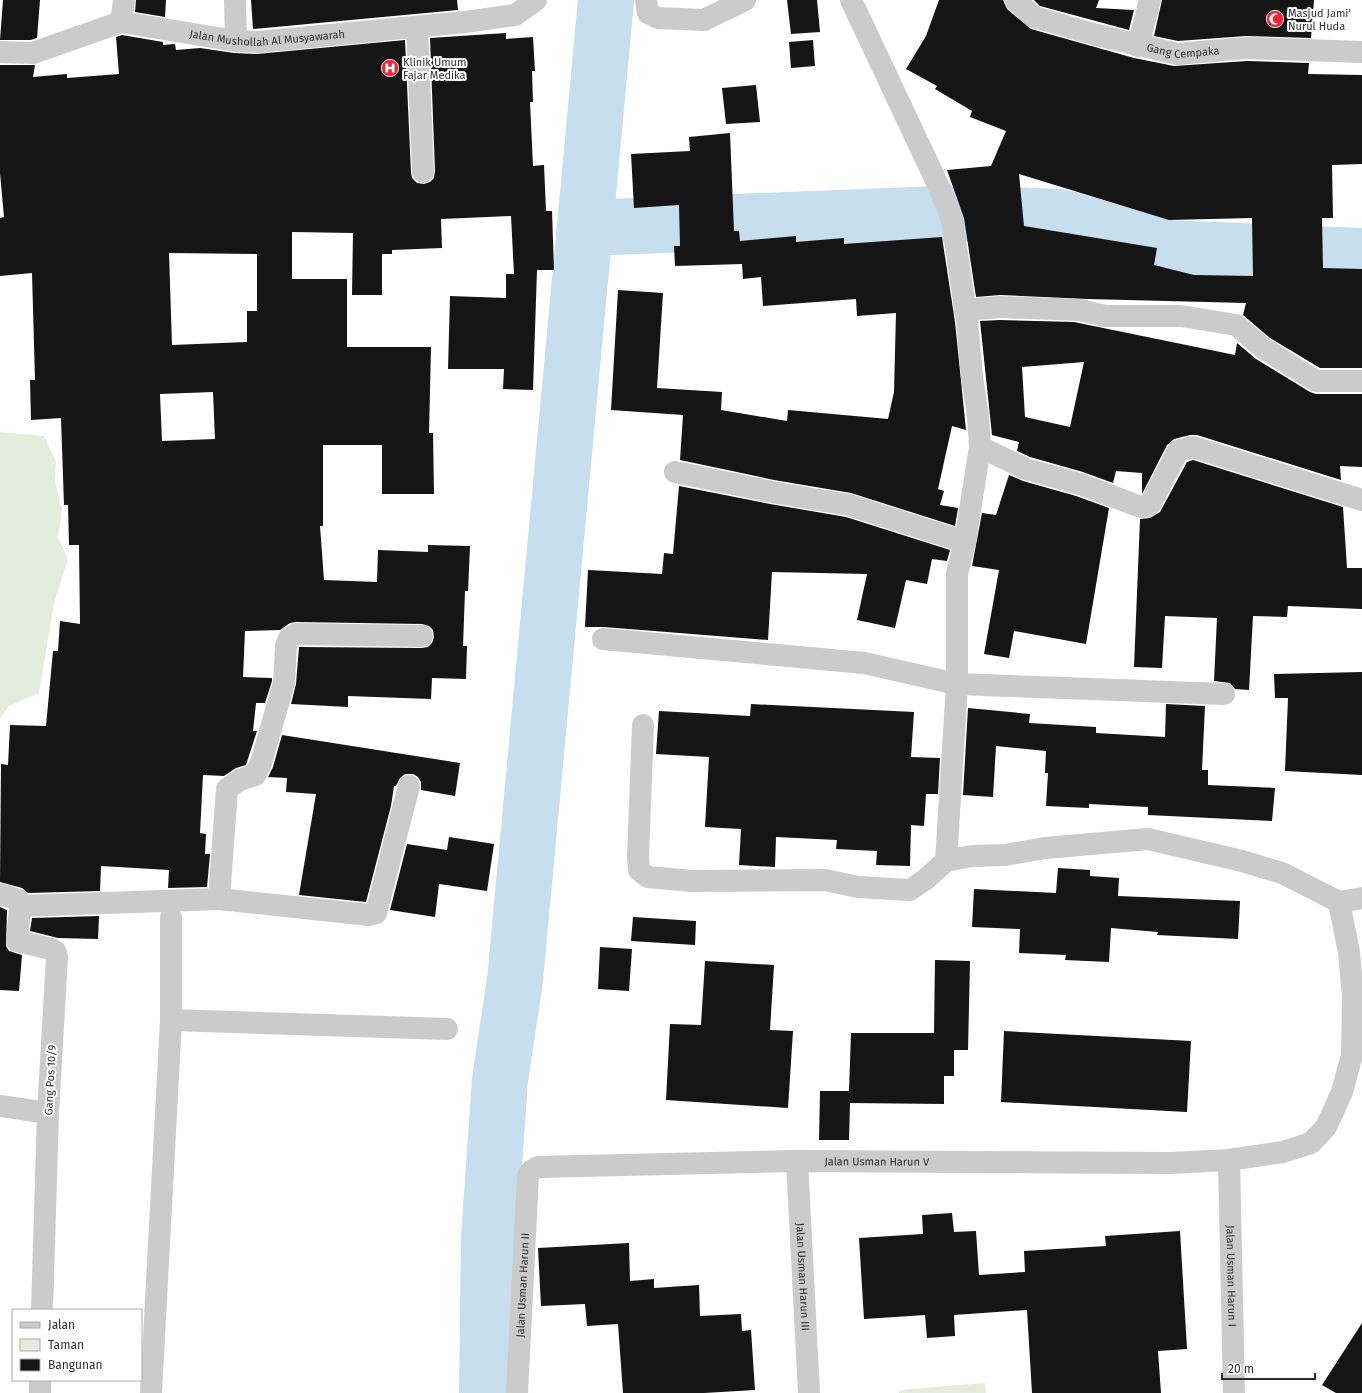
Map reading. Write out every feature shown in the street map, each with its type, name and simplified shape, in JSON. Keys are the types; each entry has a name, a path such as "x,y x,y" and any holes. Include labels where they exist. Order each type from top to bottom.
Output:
{"street":[{"path":"121,22 124,0"},
{"path":"235,0 236,41"},
{"name":"Jalan Mushollah Al Musyawarah","path":"0,52 33,53 121,22 236,41 258,42 465,22 515,14 536,0"},
{"path":"647,7 658,18 704,20 745,0"},
{"path":"851,0 940,189 952,220 978,416 980,447 965,542 957,573 956,684 946,861"},
{"name":"Gang Cempaka","path":"1015,0 1034,17 1138,46 1177,54 1247,48 1362,52"},
{"path":"1138,46 1150,0"},
{"path":"417,26 423,172"},
{"path":"965,310 1000,307 1080,310 1105,316 1181,316 1236,325 1263,348 1316,381 1362,381"},
{"path":"980,447 1026,469 1080,484 1141,507 1148,506 1151,503 1178,451 1193,447 1362,500"},
{"path":"675,472 772,492 849,505 965,542"},
{"path":"219,898 227,789 240,780 255,775 262,763 284,683 286,646 289,638 296,634 422,636"},
{"path":"603,639 864,664 956,684 1224,694"},
{"path":"643,725 638,857 639,870 648,877 692,881 826,880 858,887 910,890 926,879 946,861 972,856 1004,855 1045,848 1148,839 1242,861 1282,873 1339,902 1362,898"},
{"path":"0,894 18,900 20,906 219,898 369,915 376,913 409,786"},
{"name":"Jalan Usman Harun V","path":"528,1176 531,1171 538,1167 797,1161 1171,1163 1229,1160 1283,1152 1311,1143 1326,1127 1342,1092 1352,1054 1353,996 1349,952 1339,902"},
{"name":"Gang Pos 10/9","path":"20,906 17,941 52,949 55,951 57,957 48,1113 42,1309"},
{"path":"151,1393 171,1020 171,918"},
{"path":"171,1020 446,1029"},
{"path":"0,1106 48,1113"},
{"name":"Jalan Usman Harun I","path":"1229,1160 1234,1393"},
{"name":"Jalan Usman Harun III","path":"797,1161 809,1393"},
{"name":"Jalan Usman Harun II","path":"517,1393 528,1176"},
{"path":"40,1381 40,1393"}],"green space":[{"path":"0,432 44,436 56,462 55,482 62,509 58,537 68,560 54,603 39,693 9,706 0,718"},
{"path":"985,1383 986,1393 899,1393 899,1390"}],"building":[{"path":"3,0 40,0 37,38 31,40 0,40"},
{"path":"136,0 166,0 165,17 135,12"},
{"path":"251,0 457,0 458,10 253,29"},
{"path":"787,0 817,0 820,32 791,34"},
{"path":"939,0 1003,0 1007,9 1031,29 1134,58 1174,66 1247,61 1309,63 1308,74 1362,75 1362,164 1332,165 1333,218 1322,218 1323,268 1362,269 1362,368 1320,368 1270,338 1243,315 1246,303 1000,295 976,297 964,218 947,170 991,166 1006,131 970,117 972,111 935,89 937,86 906,69 926,36","holes":["1019,174 1169,220 1252,218 1253,276 1194,275 1154,265 1157,248 1024,226"]},
{"path":"1034,0 1099,0 1096,8 1134,10 1129,30 1040,6"},
{"path":"1162,0 1314,0 1311,38 1246,36 1178,41 1154,36"},
{"path":"506,33 506,39 533,37 535,71 532,71 533,102 530,102 533,166 544,165 546,211 552,211 554,270 537,270 533,390 503,389 504,369 448,369 450,296 506,298 506,274 514,274 511,216 441,219 442,248 392,250 392,254 382,254 382,295 352,295 353,233 292,232 292,279 347,279 347,347 431,347 429,433 433,433 434,494 382,494 382,445 323,445 323,526 320,526 324,580 377,582 378,550 428,552 428,545 470,546 468,591 465,591 463,646 467,646 466,679 432,678 431,699 348,696 348,707 291,704 296,684 299,647 422,648 428,647 432,643 434,637 433,630 429,626 422,624 296,622 290,623 280,630 245,631 243,677 272,678 272,681 265,703 256,703 253,731 257,731 246,765 236,768 224,776 203,775 200,833 206,834 205,854 210,854 207,887 168,888 169,870 101,866 100,891 28,893 22,888 0,882 1,764 8,765 10,725 46,726 53,651 58,651 60,621 80,624 79,545 69,545 68,505 64,505 61,418 31,420 30,380 35,380 32,273 0,276 0,218 4,217 0,173 0,65 35,65 33,77 67,74 67,78 119,74 116,37 122,35 163,42 163,45 175,44 176,50 200,48 234,53 257,54 405,40 411,173 412,178 417,183 424,184 430,182 434,178 435,171 430,38","holes":["169,253 257,254 257,311 247,311 247,342 172,345","213,392 215,439 162,441 160,394"]},
{"path":"813,40 815,66 791,68 789,42"},
{"path":"756,85 760,122 726,124 722,88"},
{"path":"730,133 734,231 739,231 740,241 796,236 796,242 844,238 844,244 942,237 955,322 966,430 952,426 938,489 944,491 940,505 958,508 955,526 851,493 774,480 680,460 683,415 611,410 618,290 663,293 657,388 722,392 721,410 787,421 788,410 888,419 894,392 896,313 857,316 856,299 763,306 761,277 743,279 742,264 675,266 674,246 680,246 679,205 634,208 631,154 690,151 689,137"},
{"path":"1000,320 1074,322 1235,355 1237,343 1256,359 1310,392 1316,394 1362,394 1362,467 1340,466 1341,480 1197,435 1190,435 1174,439 1167,445 1142,494 1142,473 1116,471 1113,483 1083,472 1030,457 1017,451 1019,442 992,435 980,321","holes":["1084,362 1070,427 1025,417 1022,367"]},
{"path":"1193,460 1343,507 1347,568 1362,568 1362,609 1288,606 1287,617 1253,616 1249,690 1235,689 1230,683 1214,681 1217,618 1165,616 1162,668 1134,667 1140,519 1150,518 1160,512 1187,462"},
{"path":"1009,475 1023,481 1076,496 1109,508 1086,644 1014,631 1009,658 984,654 999,570 972,566 982,513 996,515"},
{"path":"679,486 846,517 950,550 947,561 932,559 927,584 906,580 895,628 857,620 867,574 772,572 768,640 604,627 585,627 588,570 662,574 664,553 673,554"},
{"path":"1362,672 1362,775 1285,771 1288,698 1275,698 1274,674"},
{"path":"751,704 914,712 911,757 940,758 938,794 926,794 924,826 911,825 910,866 876,865 877,851 836,849 837,840 776,837 775,867 739,865 741,829 705,827 709,757 656,754 659,711 750,716"},
{"path":"1166,704 1205,706 1202,770 1208,770 1208,785 1275,788 1272,821 1148,815 1148,807 1089,804 1089,808 1046,806 1048,773 1045,773 1046,751 996,746 993,797 963,795 968,708 1030,714 1029,723 1096,727 1096,733 1165,737"},
{"path":"282,735 460,763 455,796 421,790 421,782 418,777 413,774 405,774 400,778 396,786 394,786 391,806 366,902 299,895 316,794 286,792 287,778 268,777 273,767"},
{"path":"449,837 494,844 487,891 439,884 435,917 390,910 407,844 447,850"},
{"path":"1058,868 1090,870 1090,876 1119,878 1118,896 1240,901 1238,939 1157,935 1158,932 1111,928 1109,962 1065,960 1066,955 1019,953 1020,929 972,927 974,889 1056,893"},
{"path":"0,907 7,910 6,946 9,951 22,955 19,991 0,990"},
{"path":"99,916 98,939 58,938 30,931 32,918"},
{"path":"633,917 696,921 695,945 631,941"},
{"path":"600,947 632,949 629,991 598,989"},
{"path":"935,960 970,961 968,1050 954,1050 954,1076 944,1076 944,1104 850,1103 849,1140 819,1140 820,1091 849,1091 851,1033 934,1033"},
{"path":"705,961 774,965 770,1030 793,1031 788,1108 666,1100 670,1024 701,1025"},
{"path":"1004,1031 1191,1041 1187,1112 1001,1102"},
{"path":"952,1213 954,1232 976,1231 979,1275 1025,1272 1024,1251 1106,1246 1105,1236 1180,1231 1187,1349 1158,1351 1161,1393 1032,1393 1027,1310 954,1315 955,1336 927,1338 925,1315 864,1319 859,1238 923,1234 922,1215"},
{"path":"629,1243 630,1281 654,1279 654,1288 699,1285 700,1316 741,1314 742,1331 751,1330 755,1390 704,1393 623,1393 618,1324 587,1326 585,1304 541,1306 538,1248"},
{"path":"1362,1323 1362,1393 1336,1393 1322,1385"}],"waterway":[{"path":"487,1393 489,1237 500,1080 515,980 606,0"},
{"path":"585,228 963,213 1060,217 1168,248 1362,256"}],"place":[{"name":"Masjud Jami' Nurul Huda","path":"1275,19"},
{"name":"Klinik Umum Fajar Medika","path":"390,68"}]}
